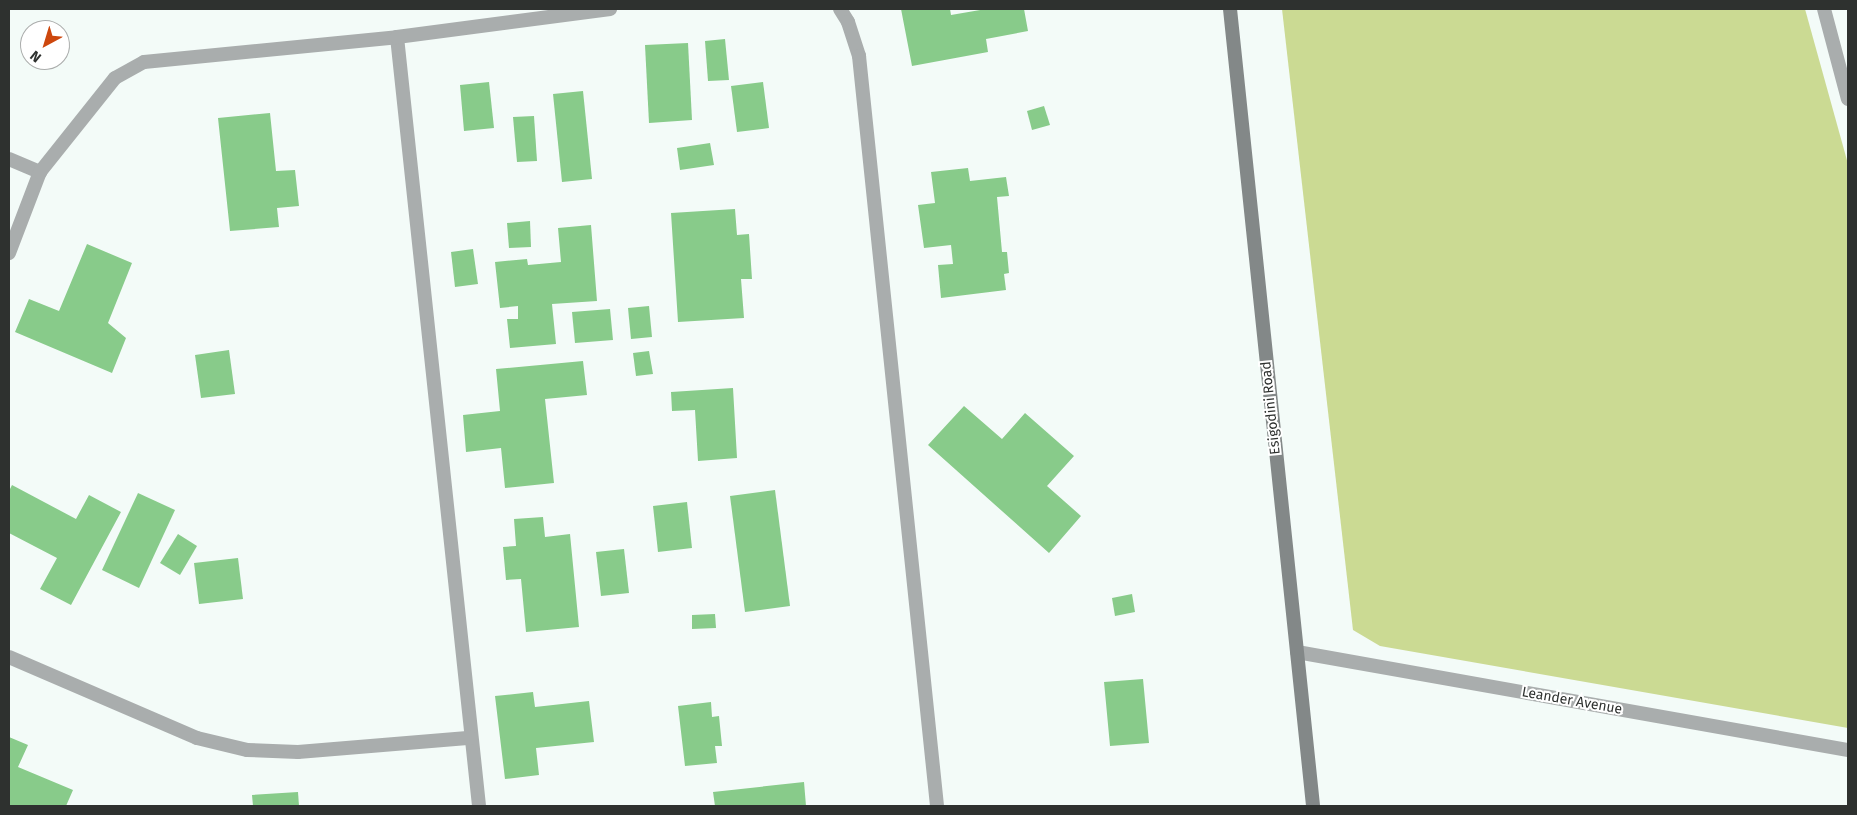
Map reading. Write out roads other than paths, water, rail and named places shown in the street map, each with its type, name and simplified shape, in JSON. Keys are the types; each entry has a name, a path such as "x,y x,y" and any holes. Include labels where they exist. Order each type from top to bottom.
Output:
{"main road":[{"name":"Esigodini Road","path":"1230,9 1312,806"}],"street":[{"path":"9,253 40,172 115,78 144,62 398,37 610,9"},
{"path":"840,9 848,22 859,56 937,806"},
{"path":"1824,9 1848,99"},
{"path":"398,37 470,738 479,806"},
{"path":"9,158 40,172"},
{"name":"Leander Avenue","path":"1296,652 1848,750"},
{"path":"9,657 197,738 247,750 298,752 470,738"}]}
